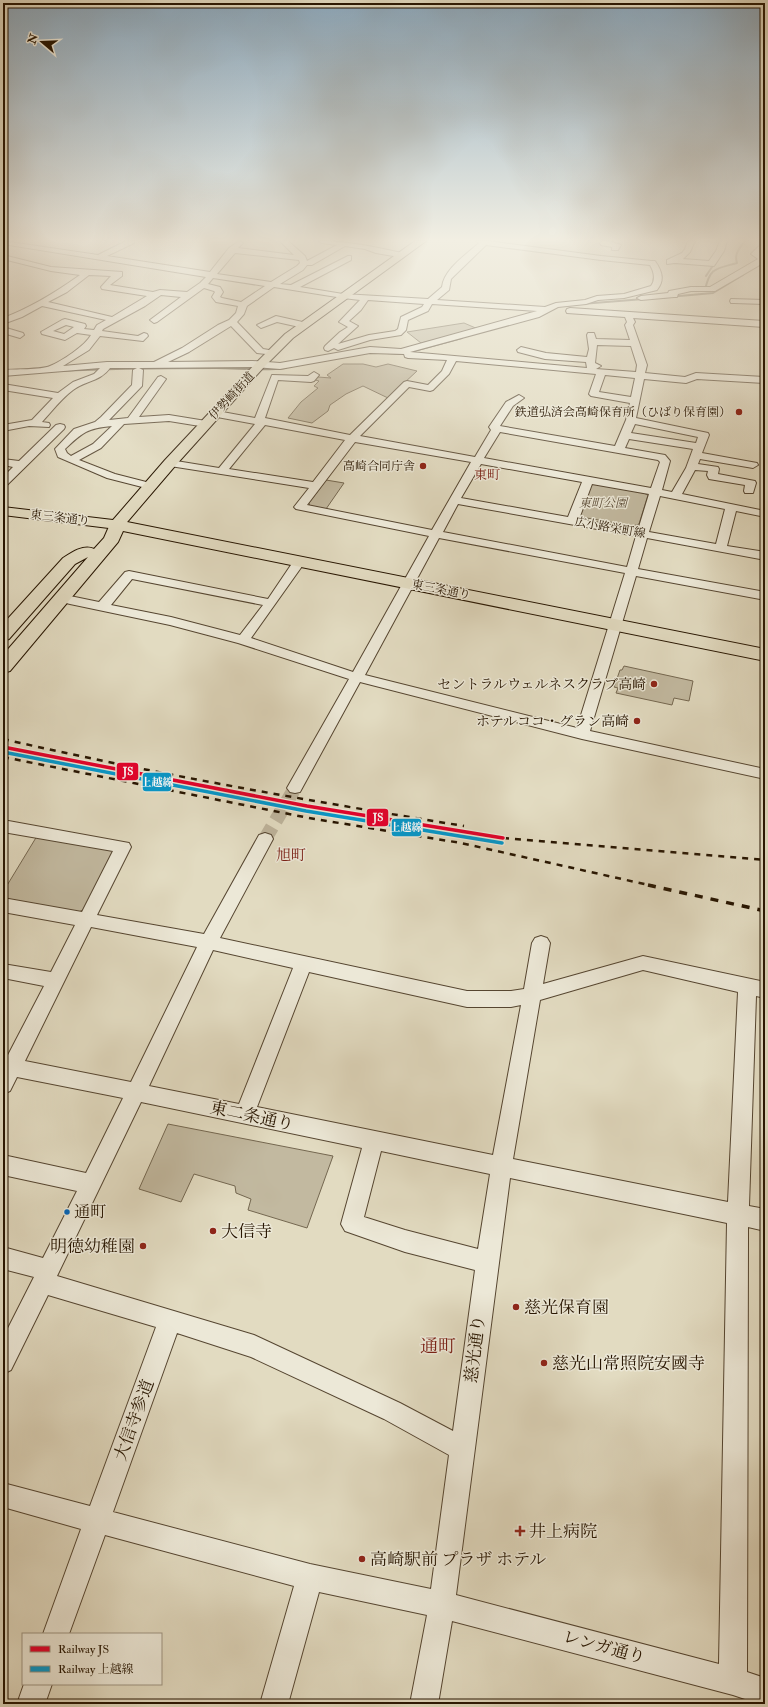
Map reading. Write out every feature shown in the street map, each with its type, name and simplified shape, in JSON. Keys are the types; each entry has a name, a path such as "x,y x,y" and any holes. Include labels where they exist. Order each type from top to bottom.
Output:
{"highway":[{"name":"伊勢崎街道","path":"3,653 94,553 112,539 117,525"},
{"name":"東三条通り","path":"117,525 299,562 412,578"},
{"name":"東三条通り","path":"117,525 140,525 203,533 412,578 617,619 765,654"},
{"name":"伊勢崎街道","path":"4,670 94,553"},
{"path":"3,635 69,560 78,555 94,553 100,563 10,673 4,670"},
{"name":"東三条通り","path":"617,619 765,642"}],"main road":[{"name":"伊勢崎街道","path":"117,525 170,463 272,353 310,321"},
{"name":"東三条通り","path":"3,511 117,525"}],"street":[{"path":"52,370 58,364 81,352 92,342 100,327 112,321"},
{"path":"261,325 272,321"},
{"path":"284,321 304,325"},
{"path":"328,348 336,343 342,335 354,326 343,322 344,321"},
{"path":"305,362 322,350 328,348 368,338 398,333 403,328 404,321"},
{"path":"3,373 152,365 272,367 317,361 370,350 401,352 515,321"},
{"path":"407,356 534,321"},
{"path":"619,450 631,420 642,365 629,325 630,321"},
{"path":"698,321 764,326"},
{"path":"152,365 170,359 212,333 222,325 232,322 260,351 272,353"},
{"path":"3,330 20,334"},
{"path":"75,330 140,339 144,336"},
{"path":"603,373 600,368 590,366 593,349 592,338 635,343"},
{"path":"521,350 534,352 545,356 591,360"},
{"path":"377,359 391,356 420,355 640,377 686,380 696,376 765,380"},
{"path":"452,360 446,372 430,388 407,384 352,438 300,507 436,535 765,596"},
{"path":"317,361 326,367 349,363"},
{"path":"34,423 61,396 76,385 99,375 106,367"},
{"path":"99,424 110,415 137,386 138,370"},
{"path":"603,373 594,394 635,401"},
{"path":"222,471 261,421 268,391 275,377 311,379 314,375"},
{"path":"71,460 97,446 126,421 161,379"},
{"path":"3,387 61,396"},
{"path":"294,788 455,500 496,430 494,427 509,404 519,398"},
{"path":"217,414 589,479 765,514"},
{"path":"3,428 34,423 78,431 99,424 169,418 206,424"},
{"path":"631,420 704,435 696,456 675,496"},
{"path":"3,483 60,428"},
{"path":"496,430 500,429 661,457 666,462 582,734"},
{"path":"78,431 60,450 62,454 71,460 111,476 150,486"},
{"path":"625,435 696,456 752,465"},
{"path":"696,456 714,469 712,475 713,477 751,483 749,491"},
{"path":"3,462 22,465"},
{"path":"170,463 316,486"},
{"path":"572,521 589,479"},
{"name":"広小路栄町線","path":"455,500 765,556"},
{"path":"721,548 731,508"},
{"path":"243,640 299,562"},
{"path":"103,606 129,575 271,603"},
{"path":"70,600 171,621 243,640 357,677 582,734 765,774"},
{"path":"3,826 123,847 56,981 8,1066 3,1085"},
{"path":"3,1362 46,1277 208,942 265,839"},
{"path":"3,905 208,942 467,999 511,999 532,995 643,963 756,988 738,1214 733,1681"},
{"name":"慈光通り","path":"424,1704 442,1605 486,1262 500,1167 541,943"},
{"path":"244,1115 303,964"},
{"path":"3,971 56,981"},
{"name":"東二条通り","path":"8,1066 765,1220"},
{"path":"374,1141 352,1224 405,1241 486,1262"},
{"path":"3,1165 91,1184"},
{"path":"3,1258 46,1277 170,1320 254,1346 392,1412 462,1449"},
{"name":"大信寺参道","path":"56,1633 170,1320"},
{"name":"レンガ通り","path":"3,1495 310,1578 442,1605 733,1681 765,1692"},
{"path":"274,1704 310,1578"},
{"path":"31,1704 38,1685"}],"green space":[{"path":"464,323 478,329 421,343 407,332"},
{"path":"343,364 363,364 376,367 388,364 417,371 388,398 363,386 346,394 330,405 328,411 312,423 288,418 301,402 318,388 314,386 319,381 315,380 318,377 331,378 327,375"},
{"path":"326,480 344,483 326,509 310,506 309,503"},
{"name":"東町公園","path":"594,484 648,495 639,524 633,526 581,517 577,514 589,486"},
{"name":"セントラルウェルネスクラブ高崎","path":"624,666 693,681 689,701 674,698 672,705 616,693 618,688 614,687 620,670 622,670"},
{"path":"37,836 112,848 115,854 86,908 79,912 3,898 3,892"},
{"path":"168,1124 333,1156 307,1228 248,1210 251,1199 236,1193 235,1186 194,1174 181,1202 139,1189"}],"waterway":[{"path":"387,353 403,354 462,338"},
{"path":"61,371 138,368 286,368"}],"tunnel":[{"path":"265,839 295,788"}],"railway":[{"path":"3,739 118,764 233,786 464,826"},
{"path":"3,757 309,818 461,843 653,886"},
{"path":"503,838 765,860"},
{"path":"648,885 765,911"}],"rail line":[{"name":"JS","path":"3,747 307,806 503,838"},
{"name":"上越線","path":"3,752 306,811 502,843"}],"place":[{"name":"鉄道弘済会高崎保育所（ひばり保育園）","path":"739,412"},
{"name":"高崎合同庁舎","path":"423,466"},
{"name":"セントラルウェルネスクラブ高崎","path":"654,684"},
{"name":"ホテルココ・グラン高崎","path":"637,721"},
{"name":"通町","path":"67,1212"},
{"name":"大信寺","path":"213,1231"},
{"name":"明徳幼稚園","path":"143,1246"},
{"name":"慈光保育園","path":"516,1307"},
{"name":"慈光山常照院安國寺","path":"544,1363"},
{"name":"井上病院","path":"520,1531"},
{"name":"高崎駅前 プラザ ホテル","path":"362,1559"}],"district":[{"name":"東町","path":"487,475"},
{"name":"旭町","path":"291,855"},
{"name":"通町","path":"438,1346"}]}
